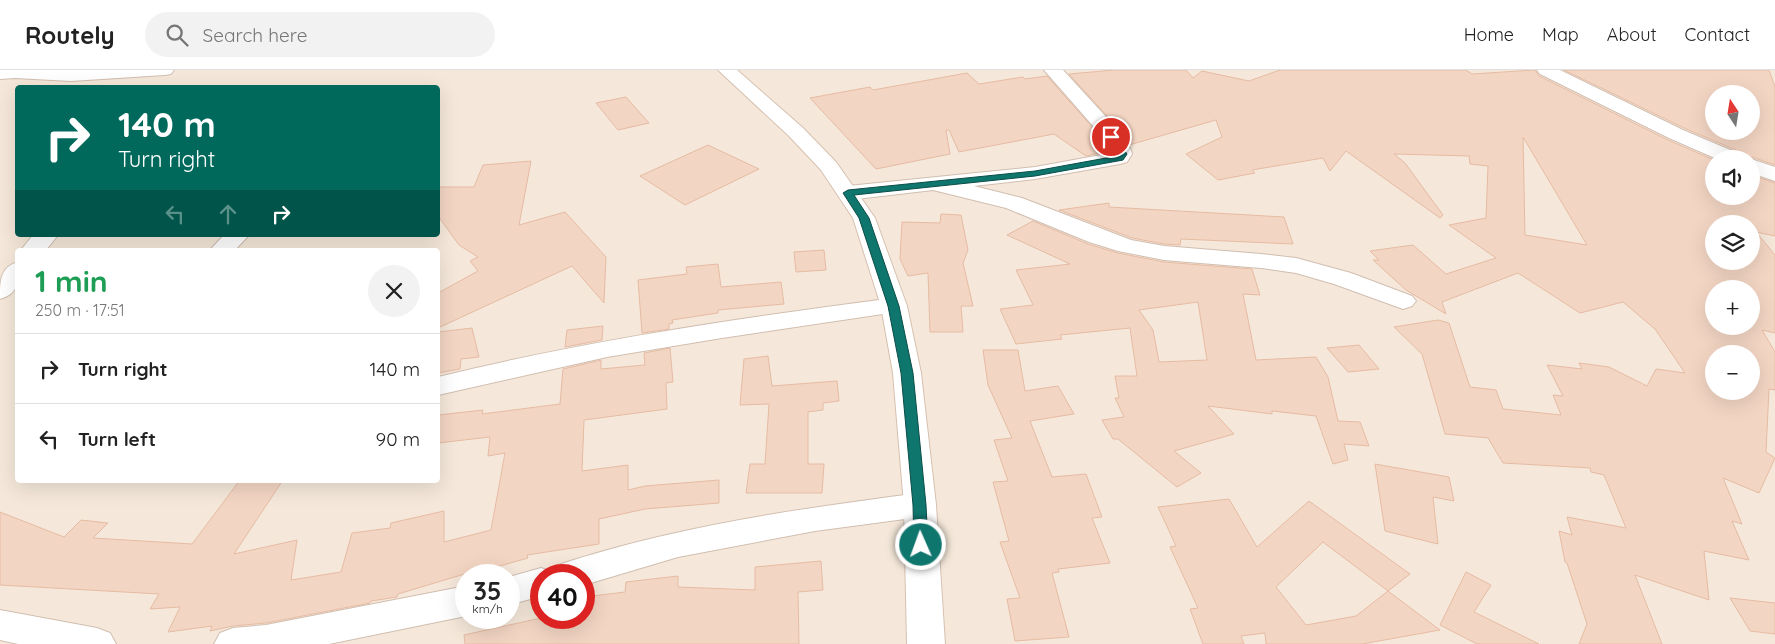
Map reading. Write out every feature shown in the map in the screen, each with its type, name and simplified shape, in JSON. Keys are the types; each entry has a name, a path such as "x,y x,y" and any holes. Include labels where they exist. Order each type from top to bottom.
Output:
{"street":[{"path":"0,74 23,72 56,76 166,70"},
{"path":"727,70 796,132 828,166 864,218 894,306 907,373 920,505 926,644"},
{"path":"848,193 1035,173 1120,158 1121,150 1101,123 1053,70"},
{"path":"1546,70 1676,134 1714,150"},
{"path":"1760,169 1775,175"},
{"path":"933,184 1012,202 1101,239 1128,247 1304,267 1371,288 1403,301"},
{"path":"35,248 44,237"},
{"path":"224,248 235,237"},
{"path":"0,291 15,273"},
{"path":"440,386 580,354 760,324 894,306"},
{"path":"595,568 678,544 815,518 920,505"},
{"path":"233,644 266,641 455,603"},
{"path":"0,625 97,644"}],"shaded area":[{"path":"0,70 1775,70 1775,644 0,644"}],"building":[{"path":"1114,70 1186,70 1193,78 1202,71 1249,81 1280,70 1466,70 1472,74 1535,70 1539,76 1668,140 1705,156 1705,205 1760,205 1760,178 1775,183 1775,236 1760,233 1760,215 1705,215 1705,270 1760,270 1760,237 1775,255 1775,333 1762,330 1775,352 1775,390 1769,389 1766,452 1775,458 1759,493 1723,478 1742,524 1732,521 1749,560 1704,551 1709,600 1635,575 1662,644 1579,644 1587,624 1567,563 1565,562 1559,531 1572,535 1567,517 1626,528 1604,475 1591,472 1590,468 1503,463 1488,438 1445,434 1422,354 1394,327 1438,320 1449,323 1470,387 1496,390 1503,409 1561,415 1553,395 1563,396 1547,365 1582,369 1579,363 1609,367 1647,386 1656,369 1685,373 1655,329 1623,302 1580,313 1518,273 1442,302 1446,314 1406,290 1373,260 1379,260 1370,251 1413,245 1446,274 1496,258 1449,225 1486,218 1488,166 1470,164 1469,156 1394,154 1405,163 1443,215 1440,218 1346,151 1330,171 1323,158 1252,170 1255,173 1218,180 1186,154 1222,137 1216,120 1129,145 1109,118 1069,74","holes":["1523,137 1587,245 1525,235"]},
{"path":"1564,70 1769,70 1775,87 1775,165 1760,160 1760,150 1736,150 1712,140 1760,140 1760,85 1705,85 1705,137"},
{"path":"967,73 979,84 1023,77 1025,79 1047,76 1093,128 1108,151 1086,156 1054,134 959,152 949,130 946,130 950,154 876,169 810,98 870,87 873,90"},
{"path":"626,97 649,123 618,130 596,103"},
{"path":"708,145 759,169 685,205 640,176"},
{"path":"531,161 519,225 565,212 606,257 604,303 572,266 440,327 440,292 478,271 470,261 478,257 459,245 440,219 440,187 474,187 483,165"},
{"path":"1109,203 1109,207 1284,217 1293,244 1181,239 1180,245 1164,244 1132,238 1059,210"},
{"path":"941,214 961,215 968,250 963,263 973,306 961,306 963,332 930,332 928,273 908,276 900,259 902,222 940,223"},
{"path":"1033,221 1088,244 1118,253 1164,262 1252,269 1260,295 1243,294 1256,360 1316,357 1328,377 1338,421 1360,422 1369,446 1344,444 1348,460 1333,464 1316,416 1272,411 1272,414 1208,406 1234,434 1174,451 1201,473 1177,487 1118,439 1113,439 1102,420 1124,417 1115,398 1119,398 1115,376 1137,376 1130,328 1060,335 1062,339 1016,344 1000,309 1033,305 1016,270 1070,264 1007,235","holes":["1198,302 1207,360 1159,362 1153,330 1139,310"]},
{"path":"824,250 826,270 796,272 794,252"},
{"path":"718,264 721,287 781,282 784,304 718,310 718,313 672,320 673,323 669,324 669,329 642,333 638,280 687,274 686,267"},
{"path":"603,326 602,340 565,347 567,330"},
{"path":"472,328 479,357 461,359 460,369 440,373 440,332"},
{"path":"1359,345 1379,369 1348,372 1327,348"},
{"path":"670,348 673,382 666,383 667,409 584,420 582,471 628,465 628,490 645,486 719,480 719,503 645,509 599,519 599,544 527,555 528,558 507,564 455,564 455,577 398,594 397,597 266,623 233,626 210,631 212,626 168,632 180,607 150,609 159,594 0,585 0,512 64,537 81,520 108,523 93,538 192,544 238,483 281,483 234,554 297,540 291,580 341,572 352,533 390,528 391,523 444,511 444,542 491,530 505,453 488,456 490,437 440,443 440,415 483,410 482,414 560,404 563,369 601,360 601,369 645,365 644,353"},
{"path":"983,350 1018,350 1025,391 1058,386 1074,414 1030,421 1052,477 1086,474 1102,517 1092,518 1110,563 1058,569 1059,572 1052,573 1069,637 1015,641 1007,599 1020,598 1000,542 1009,541 993,482 1008,481 994,440 1012,438 988,385"},
{"path":"768,356 772,386 837,381 839,401 823,403 823,410 808,412 808,464 824,464 822,493 746,493 750,464 765,464 769,404 740,405 744,359"},
{"path":"1375,464 1449,477 1454,501 1433,497 1438,544 1385,531"},
{"path":"1229,499 1257,547 1309,501 1410,574 1388,591 1440,630 1362,644 1266,644 1265,633 1241,636 1244,644 1203,644 1190,609 1198,608 1170,547 1176,546 1158,507","holes":["1323,542 1388,591 1356,616 1306,625 1276,587"]},
{"path":"821,561 823,590 798,592 799,644 465,644 464,635 491,629 520,629 520,623 530,620 530,629 595,629 595,596 625,592 626,582 678,576 678,587 755,590 755,567"},
{"path":"1466,572 1491,585 1474,612 1539,644 1477,644 1440,625"},
{"path":"1730,598 1775,603 1775,634 1750,631"}],"route":[{"path":"921,545 920,505 907,373 894,306 864,218 848,193 1035,173 1120,158 1121,150 1111,137"}]}
